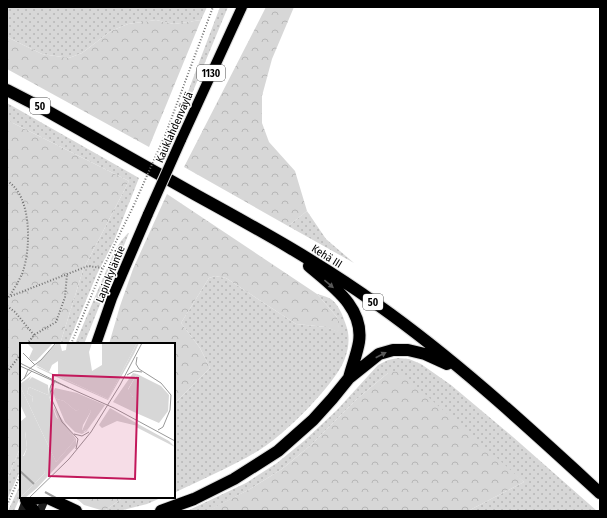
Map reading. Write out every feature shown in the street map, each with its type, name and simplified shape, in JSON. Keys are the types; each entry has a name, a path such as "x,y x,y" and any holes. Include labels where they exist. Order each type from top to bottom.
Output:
{"highway":[{"name":"Kehä III","path":"7,90 40,107 278,241 331,273 377,304 463,370 503,404 600,493"},
{"path":"278,241 347,300 356,317 360,330 359,342 349,378"},
{"path":"161,511 194,499 234,479 278,451 313,420 349,378 379,354 393,350 408,350 425,354 463,370"},
{"path":"25,503 42,498"},
{"path":"48,498 76,511"},
{"path":"25,503 34,511"}],"main road":[{"name":"Kauklahdenväylä","path":"148,214 242,7"},
{"name":"Lapinkyläntie","path":"96,343 112,298 148,214"},
{"path":"40,511 46,498"}],"path":[{"path":"71,343 103,268 133,207 166,133 213,7"},
{"path":"7,181 22,199 27,221 28,247 23,272 8,297"},
{"path":"8,297 88,266 103,268"},
{"path":"28,343 34,334 56,322 65,297 67,274"},
{"path":"7,306 15,312 34,334"},
{"path":"7,372 20,355"},
{"path":"7,505 20,476"}],"green space":[{"path":"7,7 207,7 201,20 174,24 156,20 128,24 111,31 82,53 69,58 42,54 7,37"},
{"path":"220,7 228,7 184,113 183,108 186,97"},
{"path":"266,7 294,7 272,59 262,96 262,123 269,142 295,171 307,211 288,226 184,167"},
{"path":"156,20 174,24 201,20 149,147 7,69 7,37 42,54 69,58 82,53 111,31 128,24"},
{"path":"7,103 139,178 114,241 97,274 68,343 60,343 83,270 129,181 7,120"},
{"path":"7,120 129,181 83,270 60,343 20,343 20,448 7,479"},
{"path":"167,194 317,294 337,317 340,333 326,327 296,324 226,278 215,276 209,278 181,323 200,348 210,368 175,403 175,343 109,343 133,269"},
{"path":"307,211 326,239 354,263 288,226"},
{"path":"129,233 84,343 75,343 114,252 121,241"},
{"path":"215,276 226,278 296,324 326,327 339,332 337,317 317,294 329,298 338,306 345,321 348,337 347,350 340,369 332,381 296,421 271,442 240,461 175,493 175,403 210,368 200,348 181,323 209,278"},
{"path":"398,358 409,359 421,364 451,385 597,511 468,511 524,482 388,373 357,399 311,445 282,469 250,489 208,511 187,511 246,483 277,463 304,441 337,410 378,365 388,360"},
{"path":"399,371 524,482 468,511 207,511 250,489 282,469 311,445 357,399 388,373"},
{"path":"20,448 20,471 7,500 7,479"},
{"path":"20,485 20,497 14,511 8,511"},
{"path":"123,498 161,498 147,504 123,510 104,511"},
{"path":"123,498 104,511 84,505 77,499"}]}
